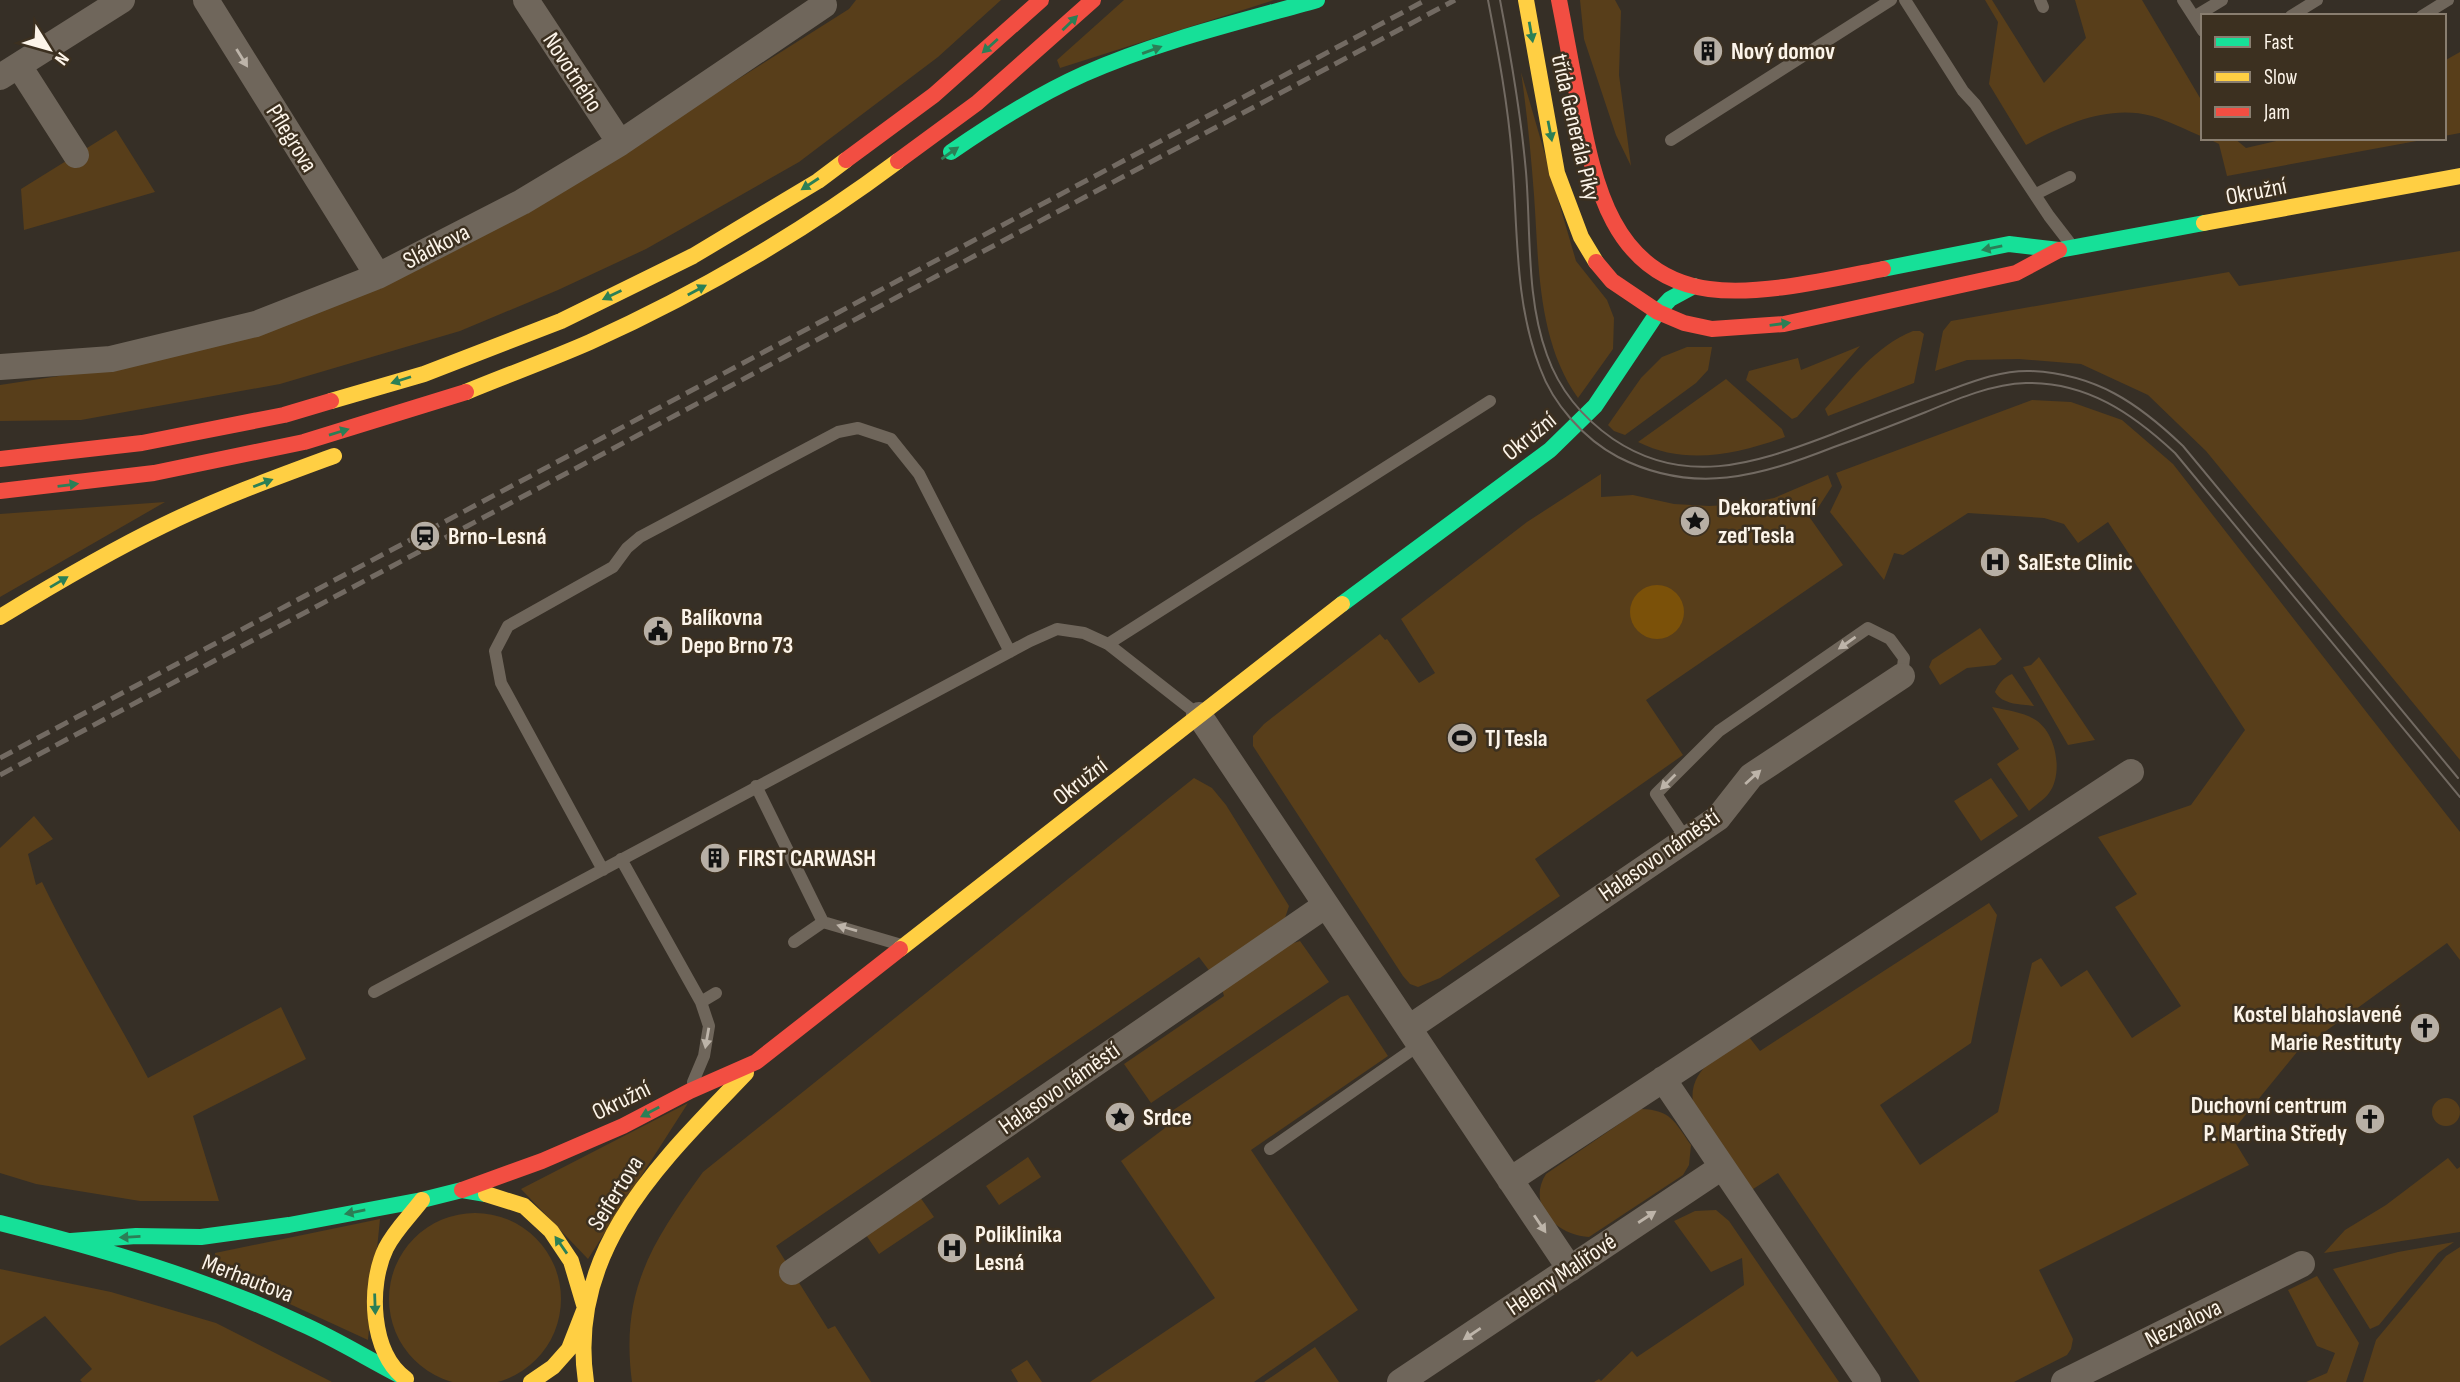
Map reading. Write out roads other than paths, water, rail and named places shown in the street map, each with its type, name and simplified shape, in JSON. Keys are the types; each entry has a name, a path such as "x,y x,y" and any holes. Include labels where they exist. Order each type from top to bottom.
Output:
{"main road":[{"path":"0,459 113,448 209,431 291,412 472,356 552,324 680,261 761,215 862,148 967,67 1041,0"},
{"path":"761,255 861,191 933,138 1055,37 1093,0"},
{"path":"933,164 1025,105 1086,74 1182,38 1317,0"},
{"name":"třída Generála Píky","path":"1526,0 1558,173 1581,237 1593,259 1612,281 1658,313"},
{"name":"třída Generála Píky","path":"1559,0 1589,157 1612,222 1646,262 1669,277 1694,286"},
{"name":"Okružní","path":"1658,313 1712,330 1752,328 1815,318 2016,273 2067,249 2460,176"},
{"path":"420,422 502,380 654,313 761,255 853,213"},
{"name":"Okružní","path":"422,1200 462,1190 541,1161 623,1126 690,1091 756,1062 1360,590 1502,487 1560,441 1595,406 1670,299 1694,286 1720,291 1786,287 2009,244 2067,249"},
{"path":"1646,262 1654,285 1658,313"},
{"path":"1612,281 1619,305"},
{"path":"1690,338 1712,330"},
{"path":"1617,375 1623,336"},
{"path":"1595,406 1648,358"},
{"path":"0,491 125,478 304,443 502,380"},
{"path":"125,429 209,431"},
{"path":"0,617 90,563 163,525 221,499 352,449"},
{"name":"Seifertova","path":"586,1382 583,1362 585,1308 604,1254 629,1206 657,1166 756,1062"},
{"path":"462,1190 496,1195 524,1206 551,1231 571,1261 585,1308 569,1349 553,1367 531,1382"},
{"path":"405,1379 384,1350 376,1325 374,1298 376,1278 387,1247 422,1200"},
{"name":"Merhautova","path":"71,1241 136,1236 201,1237 422,1200"},
{"name":"Merhautova","path":"0,1223 71,1241 215,1287 303,1324 405,1379"}],"street":[{"path":"76,155 10,72 122,0"},
{"name":"Pflegrova","path":"206,0 378,276"},
{"name":"Novotného","path":"526,0 620,143"},
{"name":"Sládkova","path":"0,368 111,359 257,324 378,276 522,202 620,143 824,5"},
{"name":"Halasovo náměstí","path":"1414,1037 1718,818 1751,776 1902,676"},
{"path":"1199,715 1570,1269"},
{"path":"1510,1180 2131,772"},
{"name":"Halasovo náměstí","path":"792,1272 1326,905"},
{"path":"1663,1079 1868,1382"},
{"name":"Heleny Malířové","path":"1400,1382 1723,1167"},
{"name":"Nezvalova","path":"2064,1382 2302,1264"}],"lane":[{"path":"1671,140 1891,0"},
{"path":"1905,0 1963,91 1975,104 2036,194 2067,249"},
{"path":"2183,0 2201,27"},
{"path":"2194,17 2222,0"},
{"path":"2294,14 2317,0"},
{"path":"2426,14 2448,0"},
{"path":"2036,194 2070,177"},
{"path":"1108,644 1490,401"},
{"path":"603,870 500,683 495,651 508,626 613,567 627,548 640,537 838,432 858,428 873,432 891,439 919,474 1010,652"},
{"path":"1686,839 1656,794 1719,731 1868,628 1890,639 1904,658 1902,676"},
{"path":"374,992 756,786 1057,629 1084,633 1108,644 1199,715"},
{"path":"756,786 823,922 905,947"},
{"path":"621,859 701,1002 709,1026 704,1056 690,1091"},
{"path":"794,942 823,922"},
{"path":"701,1002 716,993"},
{"path":"1270,1149 1414,1037"}],"tram line":[{"path":"1488,0 1508,117 1518,264 1532,343 1553,395 1571,419 1593,441 1618,457 1646,469 1673,476 1727,478 1807,457 1962,397 2000,386 2048,384 2089,394 2125,413 2175,453 2460,797"},
{"path":"1500,0 1521,129 1532,288 1540,333 1558,380 1582,412 1602,431 1640,454 1666,463 1692,467 1719,466 1745,462 1798,447 1999,374 2020,371 2054,373 2096,385 2132,404 2183,446 2458,778"}],"railway":[{"path":"0,758 1426,0"},
{"path":"0,775 1455,0"}],"place":[{"name":"Nový domov","path":"1708,51"},
{"name":"Dekorativní zeď Tesla","path":"1695,521"},
{"name":"Brno-Lesná","path":"425,536"},
{"name":"SalEste Clinic","path":"1995,562"},
{"name":"Balíkovna Depo Brno 73","path":"658,631"},
{"name":"TJ Tesla","path":"1462,738"},
{"name":"FIRST CARWASH","path":"715,858"},
{"name":"Kostel blahoslavené Marie Restituty","path":"2425,1028"},
{"name":"Srdce","path":"1120,1117"},
{"name":"Duchovní centrum P. Martina Středy","path":"2370,1119"},
{"name":"Poliklinika Lesná","path":"952,1248"}]}
